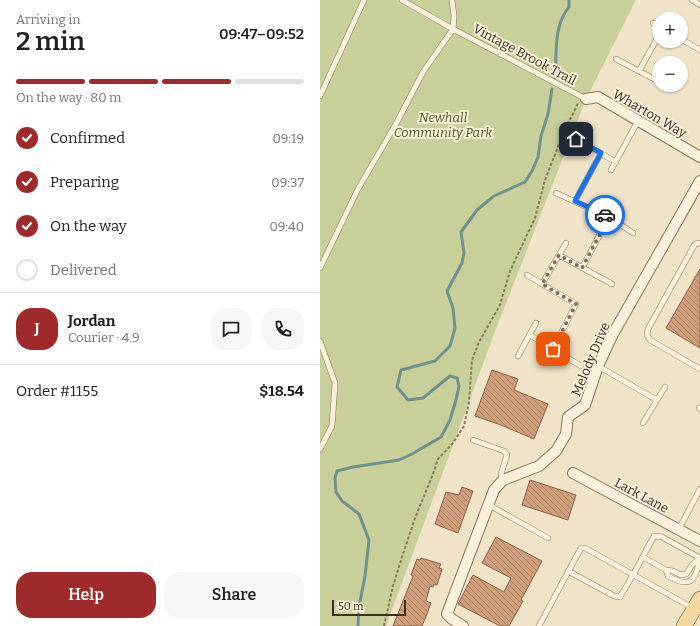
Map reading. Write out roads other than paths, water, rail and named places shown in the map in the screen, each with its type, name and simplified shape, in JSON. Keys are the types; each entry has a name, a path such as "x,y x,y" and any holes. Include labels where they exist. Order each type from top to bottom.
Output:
{"main road":[{"path":"684,626 697,604"}],"street":[{"name":"Wharton Way","path":"584,98 598,97 700,157"},
{"name":"Melody Drive","path":"504,480 539,466 556,451 566,434 568,417 585,405 598,366 613,334 700,181"},
{"name":"Lark Lane","path":"573,473 700,541"},
{"path":"463,626 447,614 494,490 504,480"}],"lane":[{"path":"320,96 364,0"},
{"name":"Vintage Brook Trail","path":"402,0 453,29 584,98"},
{"path":"320,268 358,189 398,122 423,72 453,29 454,16 452,0"},
{"path":"692,0 700,5"},
{"path":"688,43 700,50"},
{"path":"639,71 652,48"},
{"path":"616,59 652,78"},
{"path":"611,170 638,121"},
{"path":"576,139 616,162"},
{"path":"575,201 601,153"},
{"path":"556,193 609,217 634,232"},
{"path":"582,268 609,217"},
{"path":"542,284 566,243"},
{"path":"700,243 695,244 648,329 647,335 650,340 700,369"},
{"path":"559,255 612,284"},
{"path":"527,275 576,304 553,349"},
{"path":"518,356 536,323"},
{"path":"530,335 581,366"},
{"path":"320,342 335,384 332,426 320,449"},
{"path":"598,366 657,400"},
{"path":"643,423 665,387"},
{"path":"473,440 504,451 507,455 501,474 504,480"},
{"path":"679,529 700,488"},
{"path":"489,505 548,538"},
{"path":"568,571 614,596 620,597 654,536 662,537 700,558"},
{"path":"539,626 581,548 585,548 633,574 697,604"},
{"path":"642,557 666,570 673,571 681,575 686,574 692,565 700,558"},
{"path":"666,570 668,576 681,583 687,583 692,580 698,569 700,558"}],"waterway":[{"path":"555,78 558,31 560,23 569,7 569,0"},
{"path":"358,626 359,607 365,576 369,540 359,514 342,501 336,492 335,478 337,471 399,460 441,437 450,420 456,400 459,386 457,378 450,376 423,398 408,400 397,387 401,370 435,361 450,346 455,328 453,308 447,291 462,263 464,253 461,232 477,210 494,196 525,182 538,157 541,136 548,114 552,89"}],"park label":[{"name":"Newhall Community Park","path":"443,124"}]}
